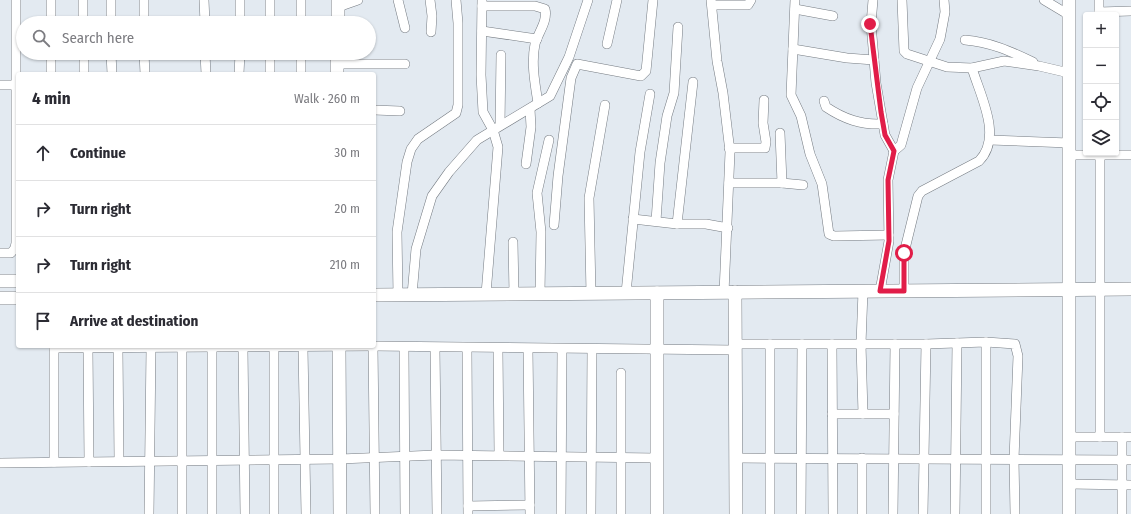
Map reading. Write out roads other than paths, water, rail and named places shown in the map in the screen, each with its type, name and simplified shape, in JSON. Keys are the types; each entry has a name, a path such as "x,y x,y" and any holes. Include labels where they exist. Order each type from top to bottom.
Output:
{"street":[{"path":"16,0 16,16"},
{"path":"51,0 51,16"},
{"path":"83,0 83,16"},
{"path":"111,0 111,16"},
{"path":"144,0 144,16"},
{"path":"204,0 205,16"},
{"path":"240,0 240,16"},
{"path":"270,0 270,16"},
{"path":"301,0 301,16"},
{"path":"338,16 338,4 358,0"},
{"path":"398,0 405,28"},
{"path":"430,0 432,16 431,32"},
{"path":"398,295 397,232 407,162 411,149 418,139 456,113 458,105 458,23 456,0"},
{"path":"412,295 416,249 432,196 449,172 477,140 550,96 569,57 588,0"},
{"path":"607,44 616,0"},
{"path":"554,225 558,176 571,78 577,64 641,76 646,71 653,0"},
{"path":"736,514 735,347 730,292 728,228 729,148 723,93 716,61 712,2 748,5 751,0"},
{"path":"873,0 870,24 874,60 885,135 894,151"},
{"path":"902,0 904,51 907,54 947,67 972,68 1004,61 1039,66 1069,73"},
{"path":"880,291 888,235 888,180 894,151 901,145 917,88 940,39 945,12 944,0"},
{"path":"1044,0 1069,15"},
{"path":"1069,0 1069,514"},
{"path":"1099,0 1099,12"},
{"path":"497,128 483,112 481,74 482,3 535,6 545,9 546,14 537,39 535,50 534,74 538,103"},
{"path":"833,16 795,4 791,95 801,116 810,154 822,184 829,234 834,236 888,235"},
{"path":"1115,12 1131,11"},
{"path":"656,221 660,163 667,116 674,93 678,27"},
{"path":"482,31 537,39"},
{"path":"965,40 983,41 1007,49 1039,66"},
{"path":"794,49 847,58 874,60"},
{"path":"486,294 498,147 497,128 501,55"},
{"path":"17,60 17,72"},
{"path":"51,60 51,72"},
{"path":"84,60 84,72"},
{"path":"111,60 112,72"},
{"path":"144,60 145,72"},
{"path":"205,60 206,72"},
{"path":"240,60 240,72"},
{"path":"270,60 270,72"},
{"path":"301,60 301,72"},
{"path":"337,64 405,64"},
{"path":"904,291 904,253 918,196 928,188 979,161 985,154 990,140 988,120 972,68"},
{"path":"677,224 693,82"},
{"path":"0,85 16,85"},
{"path":"626,293 633,219 637,197 640,152 650,94"},
{"path":"729,148 765,148 766,142 762,123 764,100"},
{"path":"824,101 826,107 847,119 867,125 883,124"},
{"path":"591,294 590,198 605,105"},
{"path":"526,164 531,127 530,109"},
{"path":"376,110 400,112"},
{"path":"780,133 782,183"},
{"path":"540,294 541,232 537,193 549,140"},
{"path":"990,140 1083,151"},
{"path":"1119,155 1131,155"},
{"path":"1100,156 1100,437"},
{"path":"0,253 11,253 15,248 16,166"},
{"path":"729,183 782,183 803,186"},
{"path":"633,219 677,224 706,224 728,228"},
{"path":"513,242 514,294"},
{"path":"0,281 16,281"},
{"path":"376,295 1131,289"},
{"path":"863,291 861,344 863,414"},
{"path":"657,293 657,514"},
{"path":"0,298 16,298"},
{"path":"986,342 986,514"},
{"path":"376,346 404,348 656,350 770,344 926,344 986,342 1015,344 1017,349 1014,514"},
{"path":"955,514 957,343"},
{"path":"770,344 770,514"},
{"path":"801,514 802,344"},
{"path":"832,344 833,514"},
{"path":"893,514 896,344"},
{"path":"923,514 926,344"},
{"path":"54,348 54,462"},
{"path":"89,462 88,348 182,348 182,514"},
{"path":"118,348 119,461"},
{"path":"149,514 151,348"},
{"path":"212,348 212,514"},
{"path":"245,514 243,348 303,348 306,514"},
{"path":"274,348 274,514"},
{"path":"339,348 340,514"},
{"path":"373,348 374,514"},
{"path":"404,348 405,514"},
{"path":"435,348 437,514"},
{"path":"468,348 468,510 530,510 528,349"},
{"path":"498,349 499,455"},
{"path":"561,514 562,349"},
{"path":"591,514 592,349"},
{"path":"621,373 622,514"},
{"path":"832,414 894,414"},
{"path":"1069,437 1127,437 1127,485 1122,514"},
{"path":"0,463 306,460 436,455 656,458"},
{"path":"736,458 769,460 862,458 1069,458 1127,460"},
{"path":"862,458 862,514"},
{"path":"1069,484 1127,485"}]}
